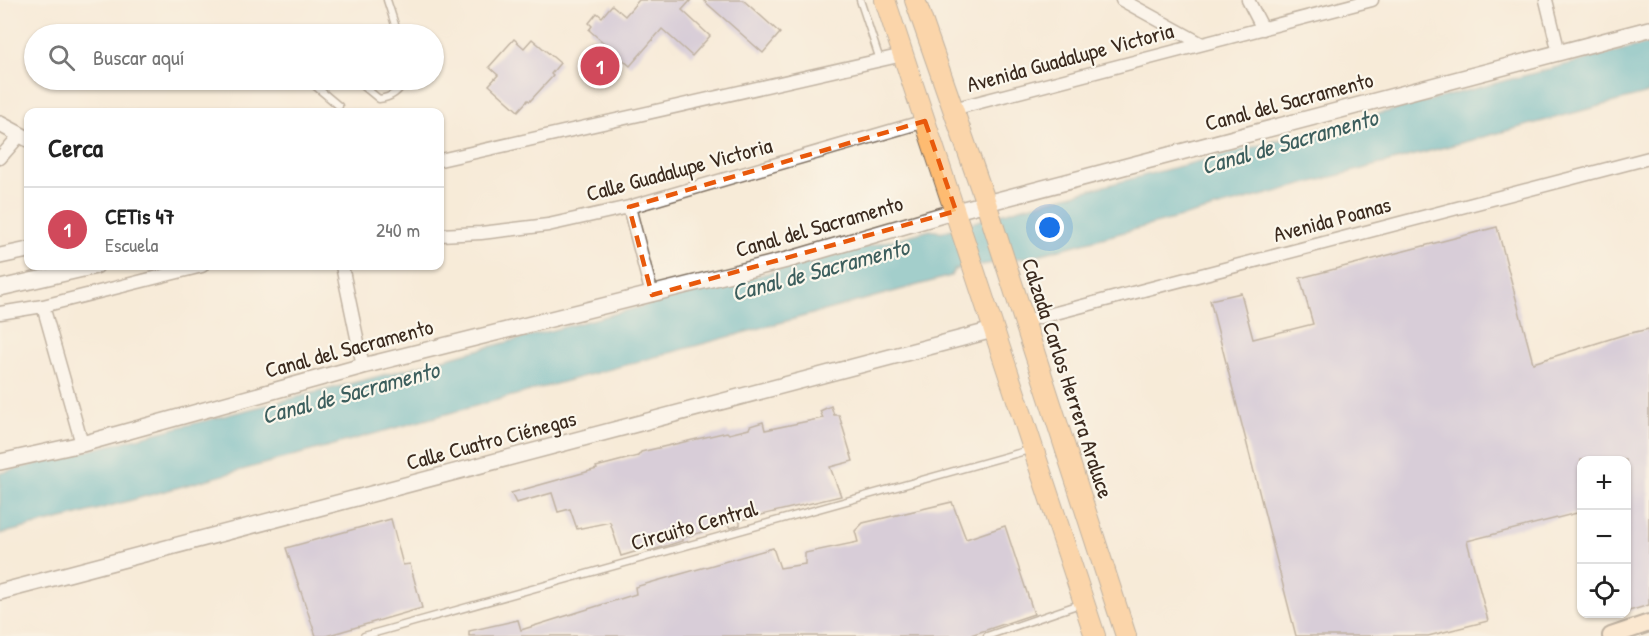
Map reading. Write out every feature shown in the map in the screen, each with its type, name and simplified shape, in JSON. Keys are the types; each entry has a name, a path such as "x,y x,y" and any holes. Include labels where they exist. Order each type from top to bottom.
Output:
{"main road":[{"path":"885,0 1095,636"},
{"name":"Calzada Carlos Herrera Araluce","path":"915,0 987,206 1126,636"},
{"path":"1017,403 1048,393"},
{"path":"1611,636 1649,623"}],"street":[{"path":"1122,0 1202,44"},
{"path":"1248,0 1263,28"},
{"path":"1546,0 1559,53"},
{"name":"Avenida Guadalupe Victoria","path":"953,109 1364,1"},
{"name":"Canal del Sacramento","path":"0,462 82,444 363,366 791,259 1649,29"},
{"path":"444,159 903,55"},
{"name":"Calle Guadalupe Victoria","path":"444,235 548,225 628,207 925,121"},
{"path":"0,124 24,137 0,158"},
{"name":"Avenida Poanas","path":"1025,321 1649,158"},
{"path":"628,207 652,295"},
{"path":"0,256 24,251"},
{"path":"0,288 79,270"},
{"path":"0,313 43,306 186,270"},
{"path":"343,270 363,366"},
{"path":"43,306 82,444"},
{"name":"Calle Cuatro Ciénegas","path":"0,592 993,330"}],"lane":[{"path":"387,0 395,24"},
{"path":"860,0 880,60"},
{"path":"320,90 339,106"},
{"path":"368,90 379,99 386,98 398,90"},
{"name":"Circuito Central","path":"364,636 1033,449"},
{"path":"987,636 1084,603"}],"highlighted area":[{"path":"925,121 956,211 652,295 629,207"}],"water":[{"name":"Canal de Sacramento","path":"1649,43 1649,93 1038,255 954,270 951,276 70,517 0,534 0,473 372,378 930,230 942,232 1020,208"}],"building":[{"path":"639,0 691,0 682,10 710,36 692,56 662,29 630,66 589,30 592,26 589,23 597,13 602,17 612,5 625,16"},
{"path":"703,0 743,0 780,33 763,53"},
{"path":"514,39 524,48 532,39 560,63 551,74 553,76 518,111 489,85 498,75 489,67"},
{"path":"1497,227 1533,363 1649,329 1649,605 1631,610 1631,456 1577,456 1577,513 1467,541 1488,621 1428,636 1296,636 1210,300 1241,293 1253,339 1313,324 1300,278"},
{"path":"831,406 834,415 839,415 853,461 830,467 841,496 740,520 740,525 730,528 728,524 649,551 648,548 621,556 610,522 577,529 570,509 558,512 552,493 516,503 511,493 597,469 596,467 638,456 641,452 727,432 729,434 749,429 750,426 763,422 765,430 823,418 820,411"},
{"path":"952,502 966,539 1005,526 1034,614 968,636 469,636 469,631 518,620 521,630 636,594 635,587 773,548 780,568 805,564 805,553 858,542 855,531 863,523"},
{"path":"391,519 403,565 410,564 422,608 326,636 316,636 286,548"}],"place":[{"name":"CETis 47","path":"600,66"}]}
